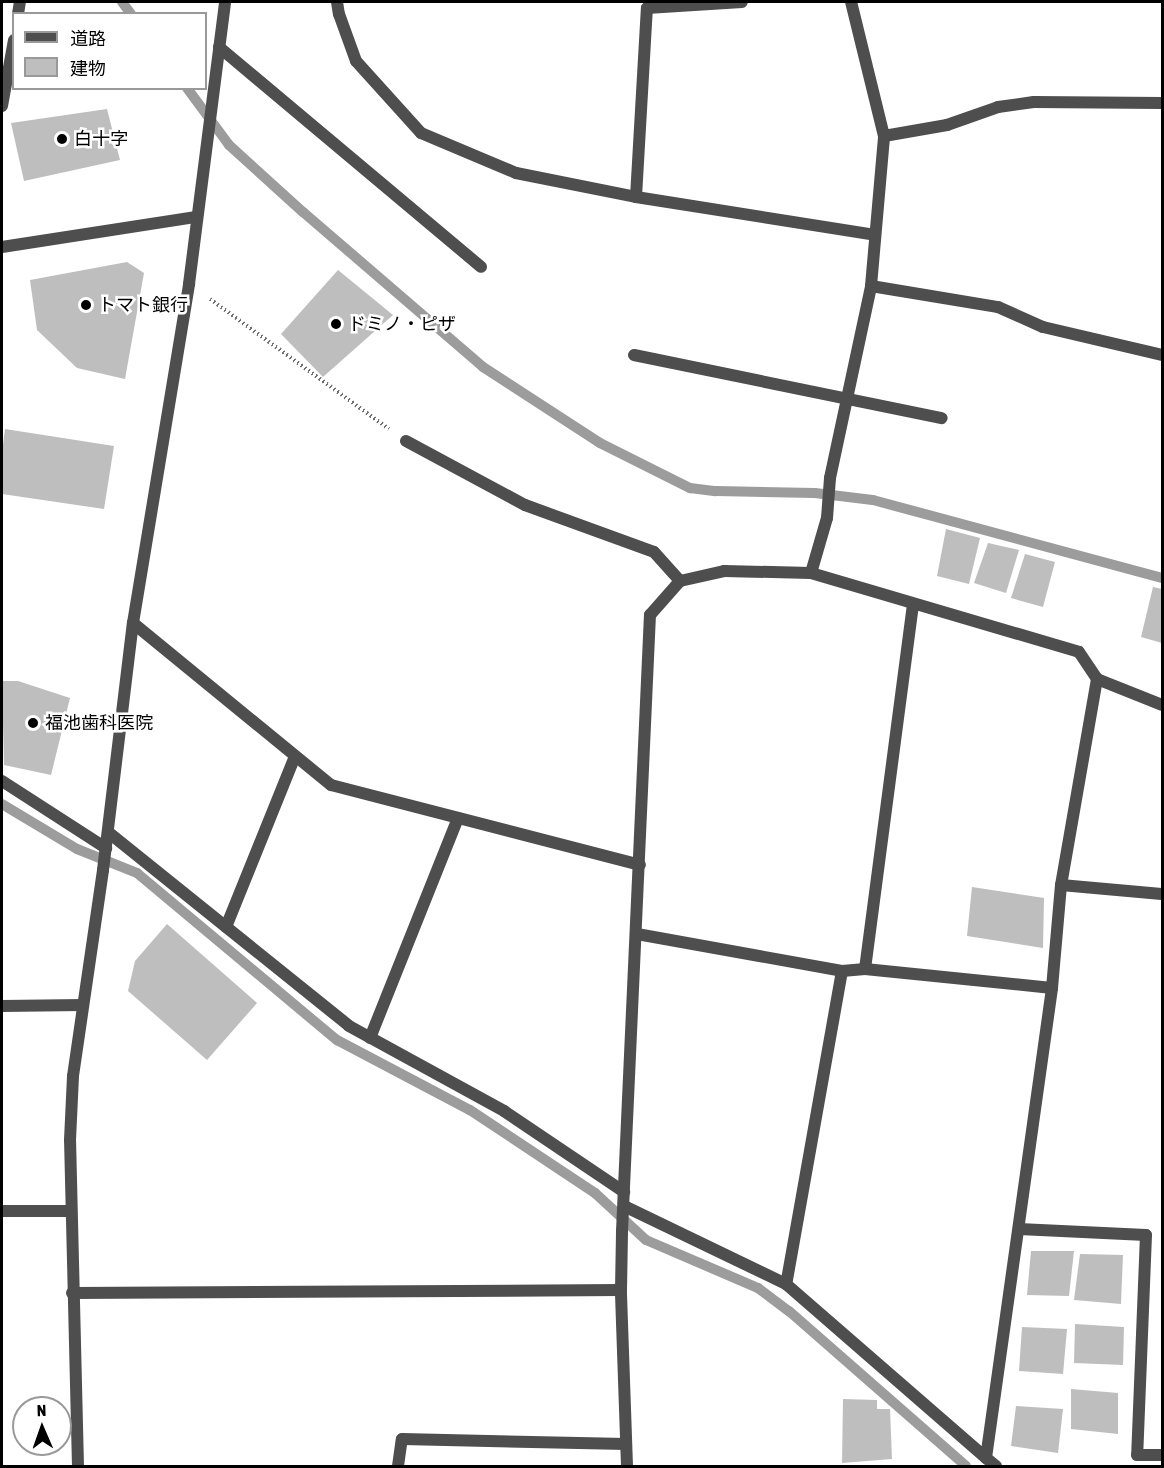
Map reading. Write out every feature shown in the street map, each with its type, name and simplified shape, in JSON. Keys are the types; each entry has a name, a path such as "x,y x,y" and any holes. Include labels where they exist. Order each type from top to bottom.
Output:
{"street":[{"path":"78,1467 70,1140 73,1076 106,851 133,623 189,284 195,217 225,2"},
{"path":"337,2 339,14 357,61 421,133 516,173 636,197 876,235"},
{"path":"636,197 647,8 742,2"},
{"path":"811,573 827,518 829,485 871,286 884,136 851,2"},
{"path":"219,47 481,267"},
{"path":"2,106 12,51"},
{"path":"884,136 947,125 998,107 1034,102 1162,103"},
{"path":"2,247 195,217"},
{"path":"871,286 998,307 1043,327 1162,355"},
{"path":"634,355 942,418"},
{"path":"406,441 525,505 654,552 680,581"},
{"path":"627,1467 621,1290 622,1231 650,615 680,581 724,571 811,573 1079,652 1097,679 1162,705"},
{"path":"866,969 913,604"},
{"path":"133,623 331,785 640,865"},
{"path":"989,1464 1052,988 1061,885 1097,679"},
{"path":"226,927 295,756"},
{"path":"2,781 106,851"},
{"path":"370,1038 458,818"},
{"path":"108,832 349,1026 504,1111 624,1192"},
{"path":"1061,885 1162,894"},
{"path":"637,934 842,970 866,969 1052,988"},
{"path":"786,1284 842,970"},
{"path":"2,1006 83,1005"},
{"path":"624,1210 786,1284 989,1464"},
{"path":"2,1211 71,1211"},
{"path":"1019,1229 1146,1235 1137,1455 1162,1455"},
{"path":"72,1293 621,1290"},
{"path":"398,1467 402,1439 626,1444"}],"path":[{"path":"189,284 406,441"}],"building":[{"path":"107,109 120,160 24,181 11,123"},
{"name":"トマト銀行","path":"127,262 144,273 125,379 77,368 37,330 30,280"},
{"name":"ドミノ・ピザ","path":"338,270 393,315 323,377 281,334"},
{"path":"5,429 114,446 104,509 2,494 2,453"},
{"path":"946,529 980,538 969,584 937,576"},
{"path":"988,543 1019,550 1006,593 974,583"},
{"path":"1025,554 1055,562 1043,607 1011,598"},
{"path":"1153,587 1162,589 1162,643 1141,637"},
{"name":"福池歯科医院","path":"2,681 18,681 70,698 51,775 4,765"},
{"path":"972,887 1044,898 1043,948 967,936"},
{"path":"167,924 257,1003 207,1060 128,991 135,961"},
{"path":"1031,1251 1074,1251 1069,1296 1027,1295"},
{"path":"1080,1254 1123,1255 1121,1304 1074,1300"},
{"path":"1075,1324 1124,1327 1123,1365 1074,1363"},
{"path":"1022,1327 1067,1329 1063,1374 1019,1371"},
{"path":"1071,1389 1118,1393 1118,1434 1071,1429"},
{"path":"843,1399 877,1400 877,1409 890,1409 892,1459 842,1463"},
{"path":"1016,1406 1063,1409 1058,1453 1011,1446"}],"waterway":[{"path":"122,2 130,12"},
{"path":"188,90 229,145 483,367 600,443 690,488 716,491 815,493 873,500 1162,578"},
{"path":"2,804 77,849 137,873 337,1040 470,1110 595,1193 646,1240 758,1288 789,1311 966,1466"}],"place":[{"name":"白十字","path":"62,139"},
{"name":"トマト銀行","path":"86,305"},
{"name":"ドミノ・ピザ","path":"336,324"},
{"name":"福池歯科医院","path":"33,723"}]}
